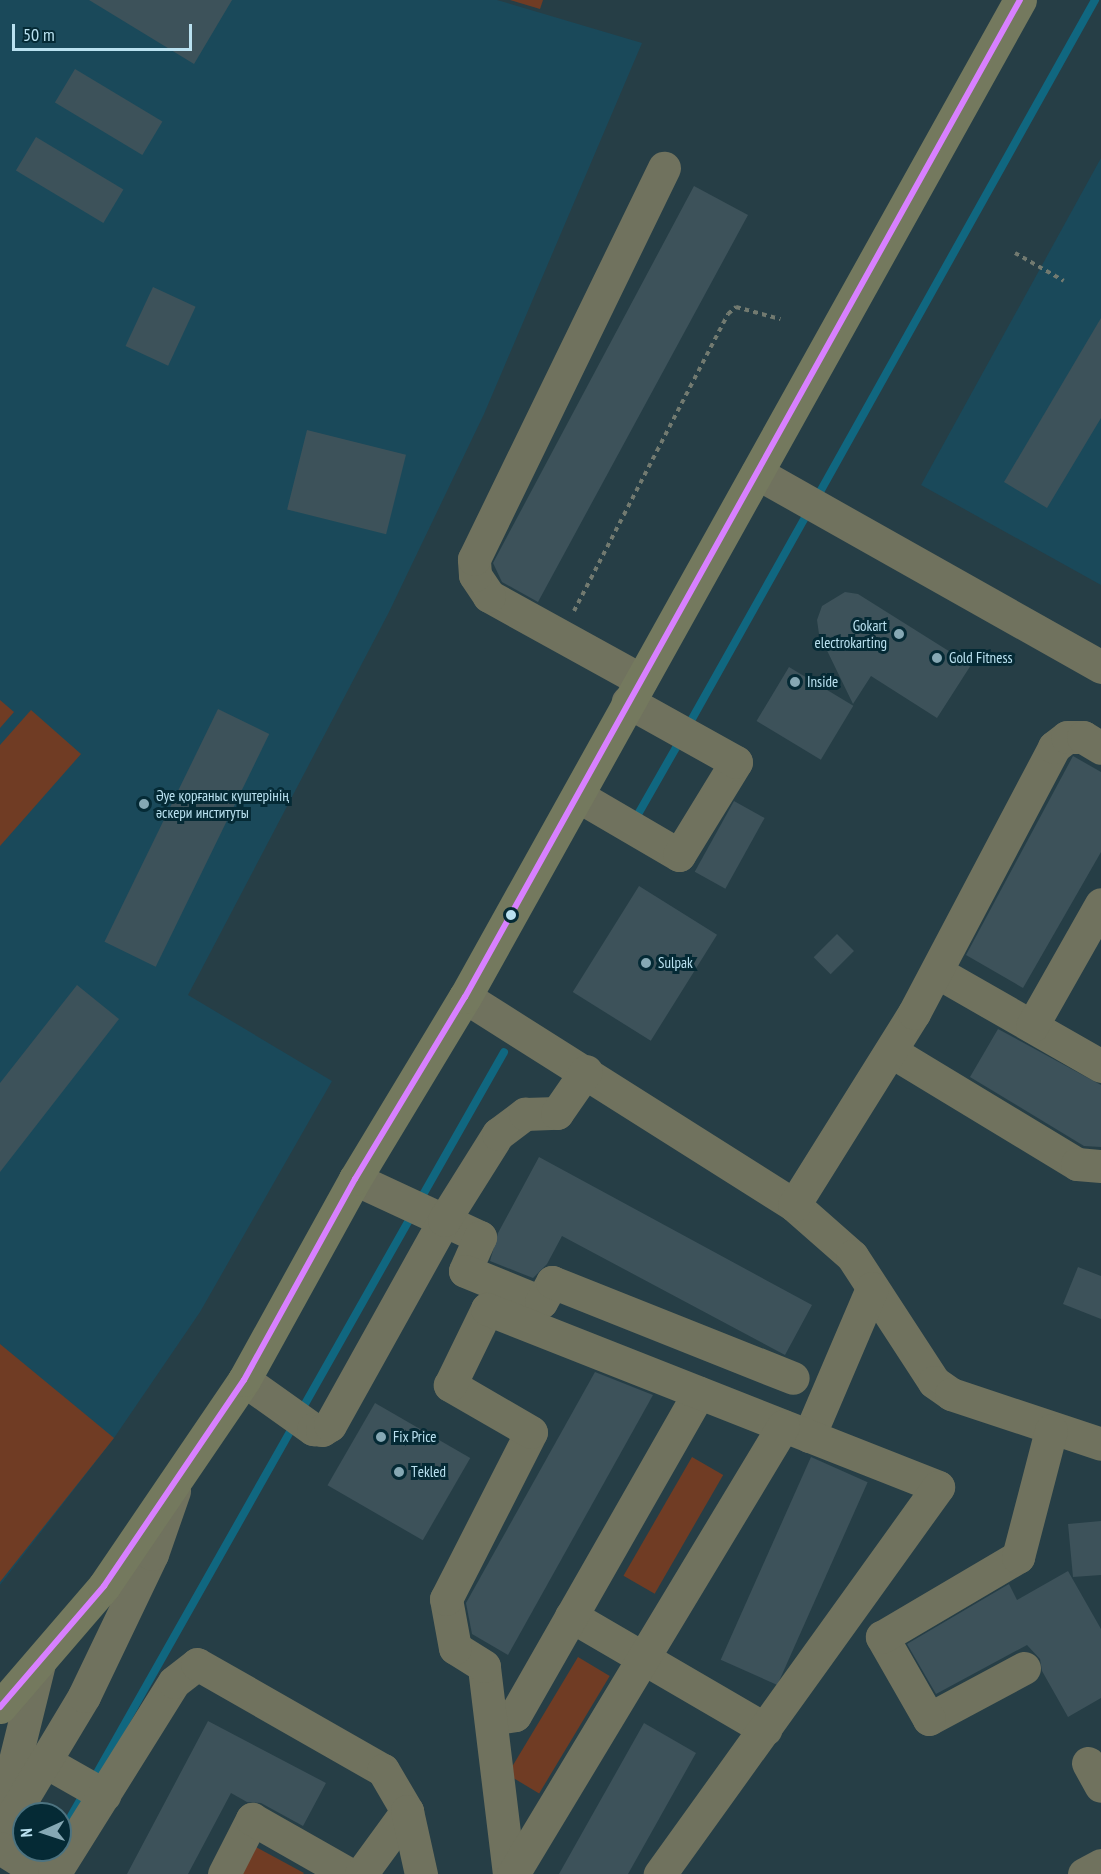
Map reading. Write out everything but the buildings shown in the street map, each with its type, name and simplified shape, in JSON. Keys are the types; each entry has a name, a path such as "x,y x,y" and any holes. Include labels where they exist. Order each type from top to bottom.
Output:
{"main road":[{"path":"0,1707 104,1586 244,1380 355,1179 465,997 1020,0"}],"street":[{"path":"578,796 679,855 736,762 684,733 561,635 489,596 475,575 474,559 664,168"},
{"path":"758,473 1101,667"},
{"path":"794,1205 892,1052 937,972 1054,747 1067,737 1083,736 1101,747"},
{"path":"1032,1026 1101,904"},
{"path":"937,972 1101,1066"},
{"path":"465,997 586,1071 794,1205 852,1256 934,1382 951,1394 1051,1430 1101,1444"},
{"path":"892,1052 1077,1164 1101,1166"},
{"path":"244,1380 298,1418 322,1431 330,1425 425,1212 498,1134 525,1114 557,1113 586,1071"},
{"path":"355,1179 480,1237 465,1271 541,1302 552,1282 793,1378"},
{"path":"511,1874 643,1658 796,1431 872,1288"},
{"path":"511,1874 484,1666 455,1648 446,1599 531,1432 450,1385 487,1310 938,1487 660,1874"},
{"path":"491,1719 515,1714 699,1393"},
{"path":"1024,1668 929,1719 882,1636 1018,1557 1051,1430"},
{"path":"0,1836 84,1696 143,1575 179,1477"},
{"path":"571,1616 765,1729"},
{"path":"0,1821 39,1663"},
{"path":"0,1848 42,1871 94,1789 174,1682 197,1664 383,1770 407,1811 422,1874"},
{"path":"46,1762 94,1789"},
{"path":"361,1874 407,1811"},
{"path":"224,1874 252,1819 349,1874"},
{"path":"1084,1874 1101,1864"}],"path":[{"path":"1015,253 1064,281"},
{"path":"561,635 728,314 736,307 780,319"}],"shaded area":[{"name":"Әуе қорғаныс күштерінің әскери институты","path":"0,0 497,0 642,43 484,414 389,612 188,995 332,1081 200,1312 114,1438 0,1585"},
{"path":"510,0 543,0 540,9"},
{"path":"1101,158 1101,585 921,485"},
{"path":"0,700 14,712 0,728"},
{"path":"31,710 81,754 0,846 0,745"},
{"path":"0,1344 114,1438 0,1582"},
{"path":"692,1457 723,1475 655,1594 624,1576"},
{"path":"578,1657 610,1676 539,1793 507,1774"},
{"path":"252,1845 304,1873 236,1874"}],"waterway":[{"path":"816,499 1095,0"},
{"path":"688,726 808,512"},
{"path":"637,816 681,739"},
{"path":"420,1200 504,1052"},
{"path":"301,1411 413,1213"},
{"path":"93,1780 294,1425"},
{"path":"72,1814 85,1792"}],"transit line":[{"path":"0,1707 104,1586 244,1380 355,1179 465,997 1020,0"}],"place":[{"name":"Gokart electrokarting","path":"899,634"},
{"name":"Gold Fitness","path":"937,658"},
{"name":"Inside","path":"795,682"},
{"name":"Әуе қорғаныс күштерінің әскери институты","path":"144,804"},
{"name":"Sulpak","path":"646,963"},
{"name":"Fix Price","path":"381,1437"},
{"name":"Тekled","path":"399,1472"}]}
